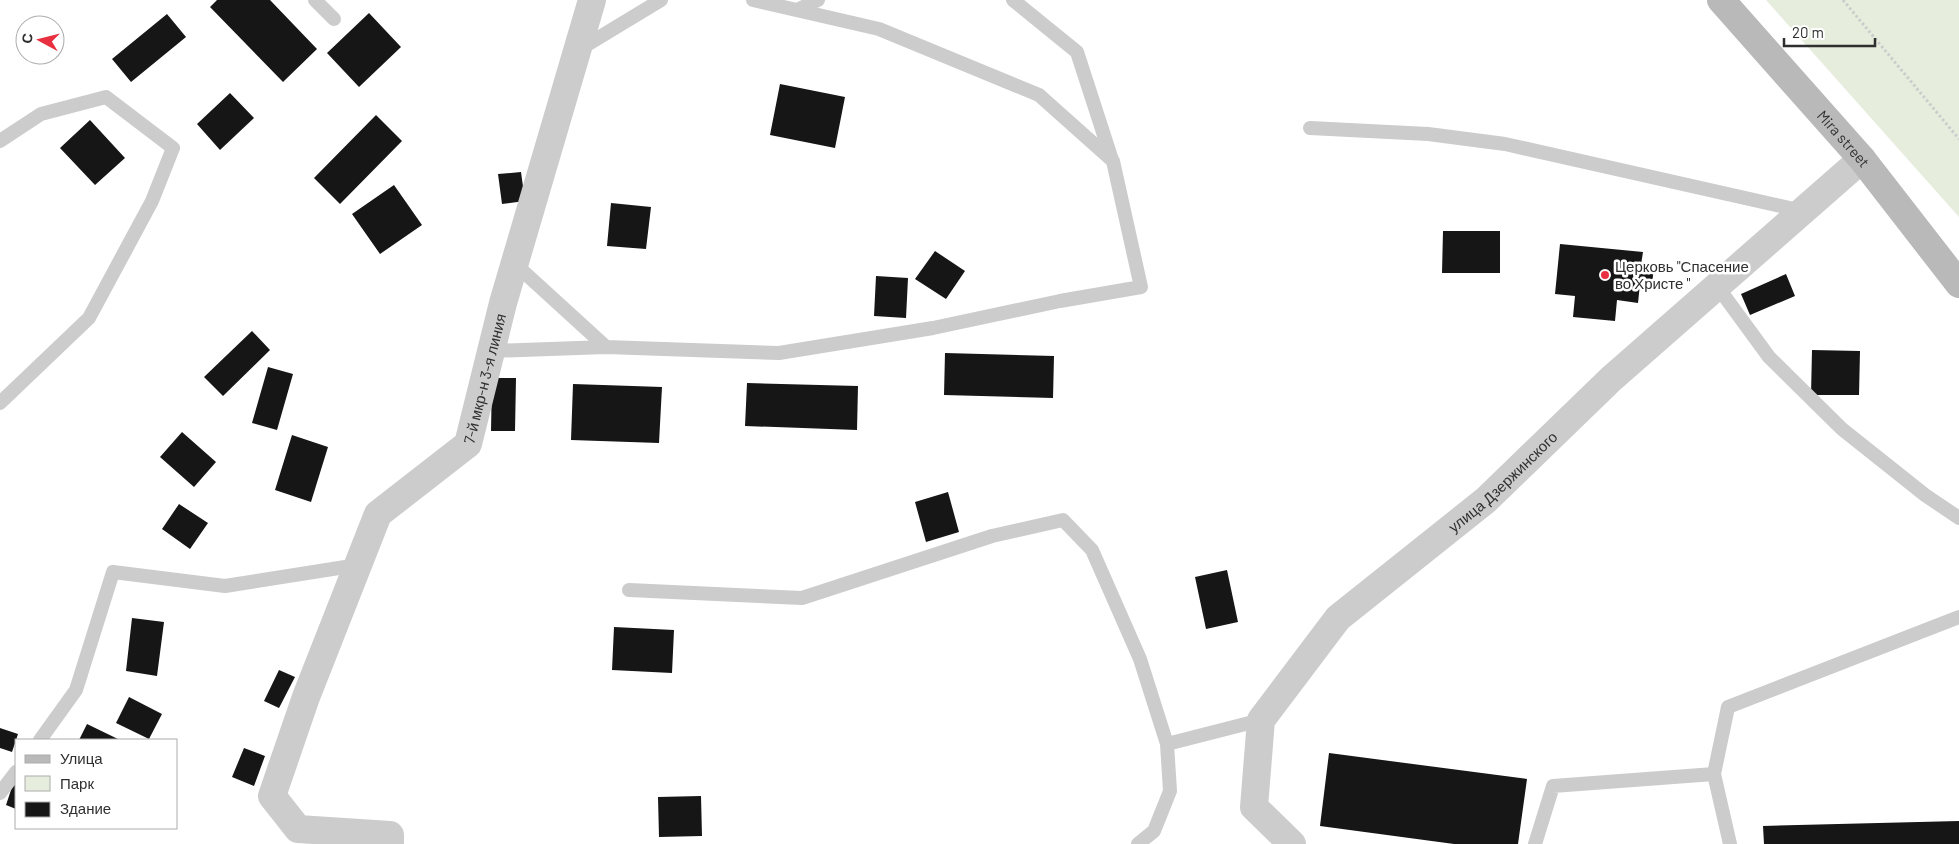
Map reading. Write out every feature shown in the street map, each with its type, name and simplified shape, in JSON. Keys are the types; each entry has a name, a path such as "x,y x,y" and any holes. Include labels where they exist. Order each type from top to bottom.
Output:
{"street":[{"name":"7-й мкр-н 3-я линия","path":"390,844 390,836 298,829 272,796 306,697 378,514 468,444 515,264 592,0"},
{"name":"Mira street","path":"1721,0 1862,159 1959,284"},
{"name":"улица Дзержинского","path":"1261,720 1338,618 1486,500 1611,379 1862,159"},
{"path":"1261,720 1254,807 1292,844"}],"lane":[{"path":"315,0 334,19"},
{"path":"577,50 661,0"},
{"path":"752,0 879,29 1039,95 1113,161"},
{"path":"797,10 818,0"},
{"path":"491,351 606,347 779,353 933,328 1060,301 1140,287 1113,161 1077,52 1013,0"},
{"path":"0,142 41,114 106,97 173,148 152,201 89,318 0,403"},
{"path":"1310,128 1428,134 1505,144 1804,210"},
{"path":"515,264 606,347"},
{"path":"1716,286 1769,357 1842,429 1925,496 1959,518"},
{"path":"629,590 802,598 992,536 1063,520 1092,550 1140,659 1167,744 1170,791 1154,831 1138,844"},
{"path":"41,739 76,690 113,572 225,586 358,565"},
{"path":"1730,844 1714,774 1728,708 1959,617"},
{"path":"1167,744 1261,720"},
{"path":"0,793 15,773"},
{"path":"1536,844 1553,786 1714,774"}],"path":[{"path":"1843,0 1959,139"}],"green space":[{"path":"1766,0 1959,0 1959,217"}],"building":[{"path":"217,0 270,0 317,49 283,82 210,7"},
{"path":"369,13 401,47 359,87 327,53"},
{"path":"167,14 186,37 131,82 112,59"},
{"path":"780,84 845,97 835,148 770,135"},
{"path":"230,93 254,118 220,150 197,124"},
{"path":"376,115 402,141 340,204 314,178"},
{"path":"90,120 125,158 95,185 60,148"},
{"path":"521,172 525,201 502,204 498,174"},
{"path":"394,185 422,225 380,254 352,214"},
{"path":"611,203 651,207 646,249 607,246"},
{"path":"1443,231 1500,231 1500,273 1442,273"},
{"name":"Церковь \"Спасение во Христе \"","path":"1560,244 1643,252 1641,265 1654,266 1652,285 1640,284 1638,303 1617,300 1615,321 1573,317 1575,296 1555,294"},
{"path":"935,251 965,271 946,299 915,279"},
{"path":"1786,274 1795,296 1750,315 1741,294"},
{"path":"876,276 908,278 906,318 874,316"},
{"path":"252,331 270,350 223,396 204,377"},
{"path":"1812,350 1860,351 1859,395 1811,395"},
{"path":"945,353 1054,356 1053,398 944,395"},
{"path":"268,367 293,374 277,430 252,423"},
{"path":"492,378 516,378 515,431 491,431"},
{"path":"747,383 858,386 857,430 745,426"},
{"path":"573,384 662,387 659,443 571,440"},
{"path":"182,432 216,462 194,487 160,457"},
{"path":"292,435 328,447 311,502 275,490"},
{"path":"948,492 959,532 926,542 915,502"},
{"path":"179,504 208,523 190,549 162,529"},
{"path":"1227,570 1238,622 1206,629 1195,577"},
{"path":"132,618 164,622 157,676 126,671"},
{"path":"614,627 674,630 672,673 612,670"},
{"path":"279,670 295,677 279,708 264,701"},
{"path":"129,697 162,714 149,739 116,723"},
{"path":"87,724 118,739 80,739"},
{"path":"0,728 18,734 12,752 0,748"},
{"path":"244,748 265,756 254,786 232,777"},
{"path":"1329,753 1527,779 1518,844 1454,844 1320,826"},
{"path":"13,784 15,785 15,809 6,805"},
{"path":"701,796 702,836 659,837 658,797"},
{"path":"1959,821 1959,844 1764,844 1763,826"}],"place":[{"name":"Церковь \"Спасение во Христе \"","path":"1605,275"}]}
